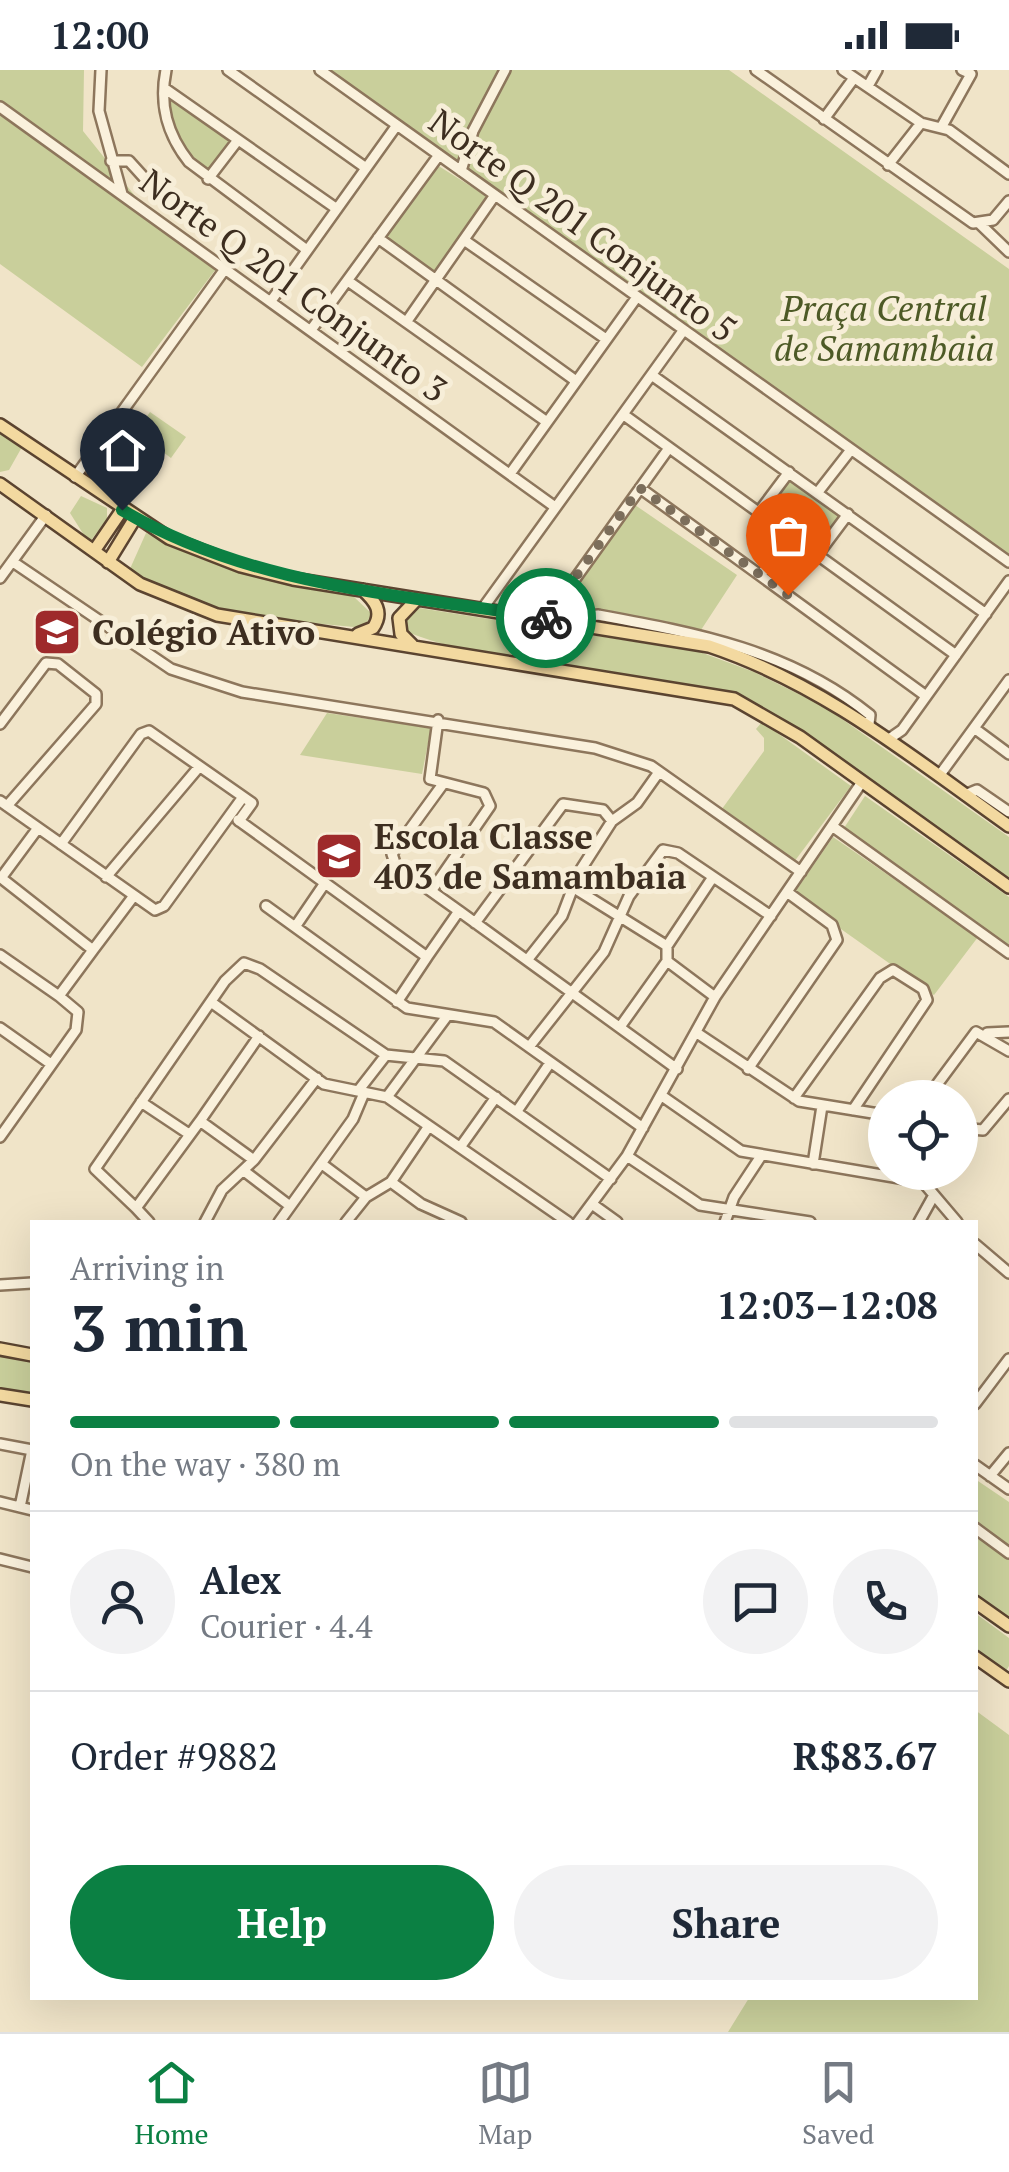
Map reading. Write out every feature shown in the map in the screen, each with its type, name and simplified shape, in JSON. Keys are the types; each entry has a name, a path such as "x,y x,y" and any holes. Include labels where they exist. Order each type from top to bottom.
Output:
{"main road":[{"path":"0,425 134,518 169,538 241,566 416,599 709,646 739,656 785,675 869,724 1009,826"},
{"path":"0,484 108,562 175,601 216,614 734,699 758,710 1009,888"},
{"path":"94,552 122,510"},
{"path":"108,562 134,518"},
{"path":"354,636 373,628 378,616 375,604 361,588"},
{"path":"412,645 402,634 399,618 416,599"},
{"path":"0,1349 30,1354"},
{"path":"0,1394 30,1400"},
{"path":"978,1604 1009,1626"},
{"path":"978,1658 1009,1681"}],"street":[{"path":"101,70 99,112 122,196"},
{"path":"166,70 162,105 176,144 208,180 308,250"},
{"path":"228,70 366,168"},
{"name":"Norte Q 201 Conjunto 5","path":"320,70 1009,562"},
{"path":"461,170 473,131 506,70"},
{"path":"756,70 888,165 980,224 1009,252"},
{"path":"843,70 921,124 942,126 1009,174"},
{"path":"868,86 877,70"},
{"path":"942,126 972,74 962,70"},
{"path":"824,119 854,78"},
{"path":"164,88 337,209"},
{"name":"Norte Q 201 Conjunto 3","path":"0,107 555,507"},
{"path":"888,165 921,124"},
{"path":"271,301 397,125"},
{"path":"208,180 238,140"},
{"path":"311,330 439,155"},
{"path":"112,161 129,161 167,204"},
{"path":"407,321 495,195"},
{"path":"980,224 992,220 1008,205"},
{"path":"378,238 576,381"},
{"path":"464,240 606,340"},
{"path":"75,477 225,269"},
{"path":"348,281 546,422"},
{"path":"510,474 637,298"},
{"path":"484,608 684,331"},
{"path":"653,376 986,614"},
{"path":"624,415 956,655"},
{"path":"548,618 669,448"},
{"path":"818,492 850,450"},
{"path":"760,512 789,472"},
{"path":"640,488 926,696"},
{"path":"818,554 848,514"},
{"path":"0,578 46,516"},
{"path":"761,575 789,534"},
{"path":"12,562 171,669 198,681 242,692 438,720 613,751 659,772 801,872"},
{"path":"888,739 902,730 1009,582"},
{"path":"0,724 46,663 58,664 96,694 96,704 4,804 155,910 164,906 235,818 243,797 145,732 61,844"},
{"path":"940,776 1007,686"},
{"path":"432,890 490,806 484,793 432,782 429,776 438,720"},
{"path":"974,728 1009,754"},
{"path":"901,748 902,730"},
{"path":"106,877 200,767"},
{"path":"528,959 562,916 612,821 637,803 659,772"},
{"path":"580,1220 628,1156 715,997 862,782"},
{"path":"443,784 392,854 396,866 677,1068"},
{"path":"965,795 977,790 1009,812"},
{"path":"476,923 563,804 603,810 612,821"},
{"path":"235,818 427,956"},
{"path":"832,826 1009,952"},
{"path":"38,828 0,877 94,950"},
{"path":"529,1047 615,935 628,896 663,850 678,854 771,916"},
{"path":"620,1027 667,961 666,946 713,877"},
{"path":"295,927 325,883"},
{"path":"574,888 666,946"},
{"path":"748,1069 838,940 832,925 787,892"},
{"path":"59,996 133,898"},
{"path":"266,906 397,1002 419,1012 484,1018 643,1128"},
{"path":"397,1002 459,911"},
{"path":"0,956 59,996 80,1018 0,1137"},
{"path":"667,961 715,997"},
{"path":"147,1220 95,1168 210,1002 234,970 249,962 386,1055 444,1061 611,1179"},
{"path":"794,1098 880,978 893,970 923,989 927,1000 853,1110"},
{"path":"210,1002 334,1088 387,1097 565,1220"},
{"path":"387,1097 448,1016"},
{"path":"0,1045 4,1030 51,1064"},
{"path":"940,1080 972,1036 1009,1032"},
{"path":"698,1033 794,1098 868,1113"},
{"path":"984,1033 1009,1051"},
{"path":"136,1208 259,1036"},
{"path":"280,1220 353,1119 361,1092 386,1055"},
{"path":"517,1112 550,1063"},
{"path":"205,1220 216,1198 254,1160 316,1078"},
{"path":"662,1096 734,1147 761,1156 924,1182 955,1220"},
{"path":"461,1146 496,1097"},
{"path":"978,1130 982,1130 1009,1099"},
{"path":"140,1102 189,1134"},
{"path":"813,1164 822,1106"},
{"path":"200,1121 254,1160"},
{"path":"348,1220 366,1196 390,1182 430,1126"},
{"path":"628,1156 690,1200 748,1218 779,1220"},
{"path":"725,1220 761,1156"},
{"path":"322,1164 366,1196"},
{"path":"244,1171 290,1206"},
{"path":"390,1182 421,1204 457,1220"},
{"path":"921,1220 934,1196"},
{"path":"592,1204 614,1220"},
{"path":"978,1247 1009,1273"},
{"path":"0,1286 30,1283"},
{"path":"978,1400 1008,1364"},
{"path":"0,1444 30,1450"},
{"path":"990,1476 1009,1453"},
{"path":"20,1506 30,1459"},
{"path":"978,1467 1009,1489"},
{"path":"0,1502 30,1509"},
{"path":"978,1530 1009,1553"},
{"path":"0,1559 30,1566"},
{"path":"978,1665 989,1667"}],"green space":[{"path":"0,70 84,70 83,131 139,201 216,269 142,367 0,264"},
{"name":"Praça Central de Samambaia","path":"318,70 729,70 1009,269 1009,568"},
{"path":"160,81 245,138 211,186 185,165 170,141 162,114"},
{"path":"437,165 488,197 433,275 384,238"},
{"path":"150,412 186,437 171,458 136,432"},
{"path":"0,431 22,447 9,470 0,472"},
{"path":"789,468 854,513 820,559 754,515"},
{"path":"81,496 107,508 107,519 89,543 70,513"},
{"path":"635,505 737,575 701,630 559,606"},
{"path":"146,533 237,570 353,596 372,614 365,625 354,627 237,614 183,599 129,571"},
{"path":"419,608 700,652 754,672 825,707 1009,837 1009,882 748,698 448,645 407,632 403,620 408,612"},
{"path":"327,713 431,728 422,774 300,755"},
{"path":"762,722 851,786 794,862 719,813 764,751 764,738 756,729"},
{"path":"865,796 1009,897 1009,950 844,828"},
{"path":"833,837 978,937 934,995 793,895"},
{"path":"0,1353 30,1358 30,1395 0,1390"},
{"path":"978,1481 1009,1502 1009,1625 978,1603"},
{"path":"978,1615 1009,1638 1009,1666 1004,1674 978,1655"},
{"path":"978,1712 1009,1735 1009,2032 728,2032 748,2000 978,2000"}],"way so far":[{"path":"546,618 640,488 788,595"}],"place":[{"name":"Colégio Ativo","path":"57,632"},
{"name":"Escola Classe 403 de Samambaia","path":"339,856"}],"route":[{"path":"122,510 169,538 241,566 293,579 546,618"}]}
